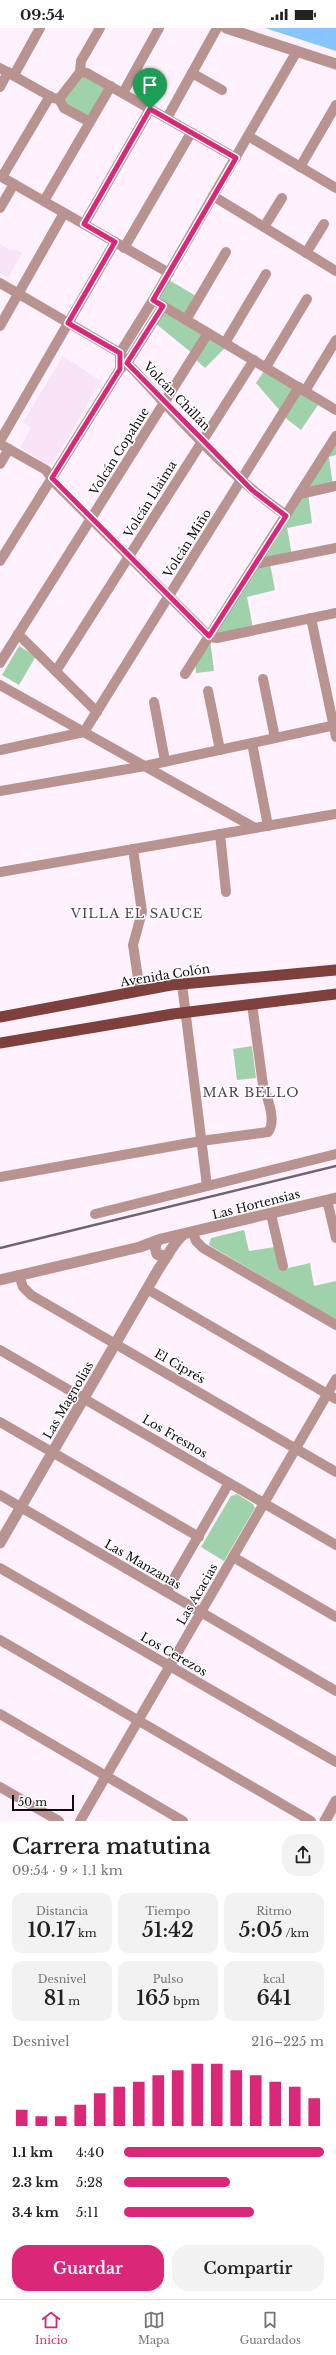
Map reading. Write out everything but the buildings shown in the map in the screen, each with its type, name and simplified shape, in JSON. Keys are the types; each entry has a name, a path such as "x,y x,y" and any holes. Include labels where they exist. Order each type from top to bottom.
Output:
{"main road":[{"name":"Avenida Colón","path":"0,1017 182,984 336,970"},
{"path":"0,1043 186,1012 336,994"}],"street":[{"path":"0,88 7,72 40,28"},
{"path":"100,28 81,62 80,72 54,98 1,177 169,273"},
{"path":"123,93 160,28"},
{"path":"167,118 217,28"},
{"path":"226,28 336,64"},
{"path":"123,366 120,353 169,273 297,51"},
{"path":"7,72 54,98 64,108 90,122"},
{"path":"80,72 85,72 236,158"},
{"path":"192,73 222,90"},
{"path":"44,201 110,86"},
{"path":"300,167 336,106"},
{"path":"84,224 150,109"},
{"path":"124,248 191,133"},
{"path":"248,136 336,188"},
{"path":"0,208 14,184"},
{"path":"214,196 336,271"},
{"path":"264,227 282,198"},
{"path":"0,326 64,213"},
{"path":"306,253 324,224"},
{"path":"0,464 3,444 68,323 115,242"},
{"path":"186,320 226,252"},
{"path":"224,343 266,274"},
{"path":"0,284 120,353"},
{"path":"266,367 307,299"},
{"path":"153,300 336,410"},
{"path":"0,561 123,366 163,306"},
{"name":"Volcán Copahue","path":"0,663 208,333"},
{"name":"Volcán Miño","path":"84,732 242,480 336,340"},
{"name":"Volcán Llaima","path":"56,671 254,360"},
{"name":"Volcán Chillán","path":"123,366 165,402 242,480 263,499 286,516"},
{"path":"185,674 336,436"},
{"path":"3,444 46,470 91,518 209,636 217,638 336,613"},
{"path":"300,494 336,486"},
{"path":"255,564 336,548"},
{"path":"311,618 335,726 336,737"},
{"path":"18,634 97,712"},
{"path":"263,679 275,738"},
{"path":"0,685 255,828"},
{"path":"208,691 220,750"},
{"path":"154,702 165,761"},
{"path":"0,791 144,766 335,726"},
{"path":"0,750 84,732"},
{"path":"252,743 268,826"},
{"path":"0,872 336,814"},
{"path":"220,834 226,892"},
{"path":"133,849 142,912 133,945 140,991"},
{"path":"182,984 207,1186"},
{"path":"0,1177 201,1140 264,1133 270,1129 268,1097 263,1085 252,1004"},
{"path":"95,1214 336,1154"},
{"path":"332,1199 336,1238"},
{"name":"Las Hortensias","path":"0,1280 140,1247 163,1248 188,1234 332,1199"},
{"path":"271,1214 283,1266"},
{"path":"188,1234 203,1248 336,1325"},
{"name":"Las Magnolias","path":"0,1543 158,1270 163,1248"},
{"name":"El Ciprés","path":"19,1275 21,1283 28,1293 336,1472"},
{"path":"147,1289 332,1396"},
{"name":"Los Fresnos","path":"0,1350 336,1545"},
{"name":"Las Acacias","path":"80,1821 296,1448 332,1396 336,1380"},
{"path":"0,1422 199,1537"},
{"path":"166,1592 230,1484"},
{"name":"Las Manzanas","path":"0,1495 336,1691"},
{"path":"233,1557 336,1617"},
{"name":"Los Cerezos","path":"0,1568 336,1762"},
{"path":"0,1640 311,1821"},
{"path":"0,1714 184,1821"},
{"path":"0,1787 59,1821"},
{"path":"325,1821 336,1801"}],"shaded area":[{"path":"0,244 12,251 13,249 22,253 8,278 0,273"},
{"path":"63,356 101,381 54,461 48,465 20,447 31,428 23,422"}],"green space":[{"path":"78,73 110,86 89,121 66,107 62,98"},
{"path":"169,280 196,296 185,315 157,299"},
{"path":"163,308 206,334 193,354 155,323"},
{"path":"208,335 226,347 205,368 194,358"},
{"path":"264,371 318,405 301,430 288,420 256,383"},
{"path":"336,438 336,455 329,457 333,486 302,493"},
{"path":"308,493 312,523 287,528 292,555 257,562 300,494"},
{"path":"270,563 275,590 247,597 253,628 213,636 256,566"},
{"path":"210,639 214,671 196,673 195,661"},
{"path":"19,646 36,656 19,685 2,675"},
{"path":"252,1046 256,1078 237,1080 233,1049"},
{"path":"244,1230 249,1251 275,1247 280,1270 310,1263 314,1286 336,1281 336,1320 209,1245 211,1238"},
{"path":"237,1494 253,1504 255,1508 224,1561 201,1547 231,1496"}],"water":[{"path":"265,28 336,28 336,51"}],"railway":[{"path":"0,1248 336,1166"}],"district":[{"name":"VILLA EL SAUCE","path":"137,913"},
{"name":"MAR BELLO","path":"251,1092"}],"route":[{"path":"150,109 236,158 153,300 163,306 127,363 202,441 252,490 286,516 209,636 56,484 52,478 120,369 120,353 68,323 115,242 84,224 150,109"}]}
